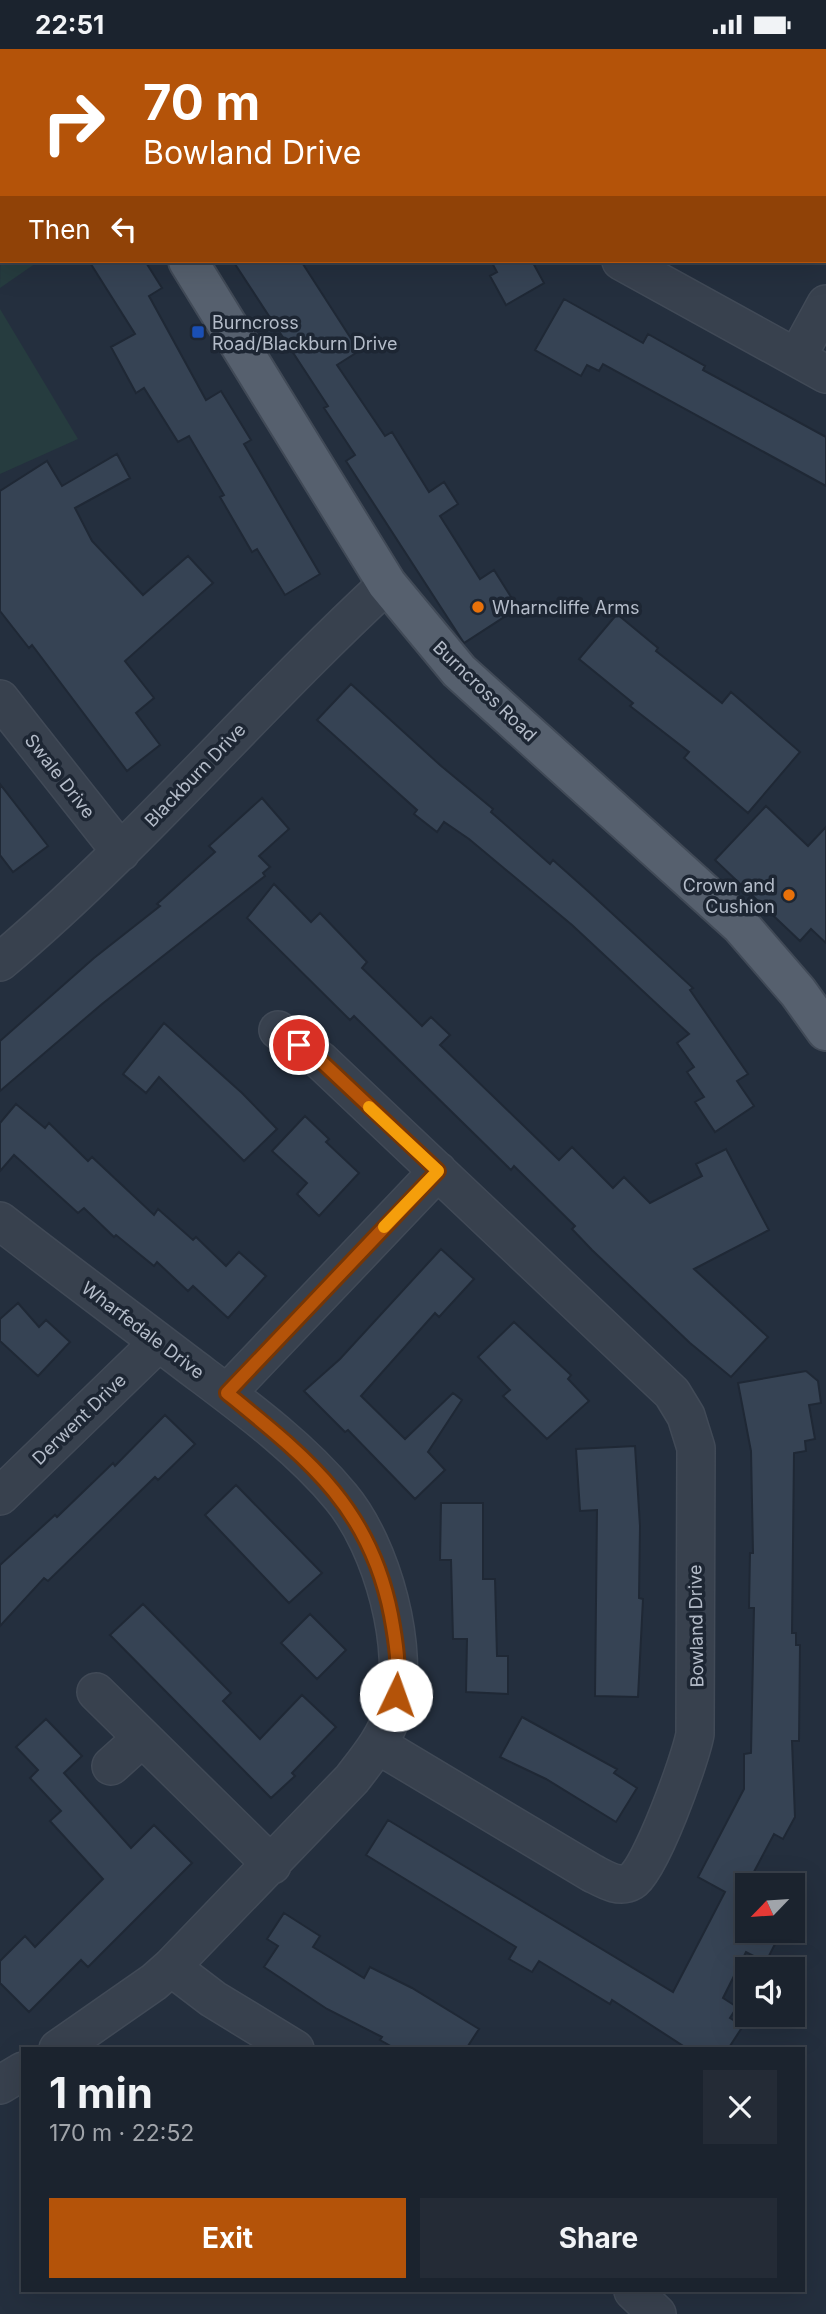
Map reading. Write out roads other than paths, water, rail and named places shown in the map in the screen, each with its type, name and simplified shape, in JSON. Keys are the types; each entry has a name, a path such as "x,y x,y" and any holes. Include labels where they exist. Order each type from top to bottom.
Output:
{"main road":[{"name":"Burncross Road","path":"189,263 387,585 458,671 741,926 798,992 826,1031"}],"street":[{"path":"625,263 811,365 826,304"},
{"name":"Blackburn Drive","path":"0,962 121,852 308,657 387,585"},
{"name":"Swale Drive","path":"0,699 121,852"},
{"name":"Bowland Drive","path":"278,1030 321,1061 672,1393 686,1416 696,1448 695,1734 682,1776 643,1871 631,1882 613,1884 378,1745"},
{"path":"227,1393 438,1171"},
{"name":"Wharfedale Drive","path":"0,1221 227,1393 272,1430 341,1496 361,1526 374,1555 389,1602 398,1678 393,1712 378,1745 352,1779 171,1967 154,1982 61,2047"},
{"name":"Derwent Drive","path":"0,1496 159,1342"},
{"path":"96,1692 272,1865"},
{"path":"111,1766 141,1739"},
{"path":"171,1967 213,1999 292,2047"},
{"path":"0,2085 21,2072"},
{"path":"634,2292 657,2314"}],"place":[{"name":"Burncross Road/Blackburn Drive","path":"198,332"},
{"name":"Wharncliffe Arms","path":"478,607"},
{"name":"Crown and Cushion","path":"789,895"}]}
